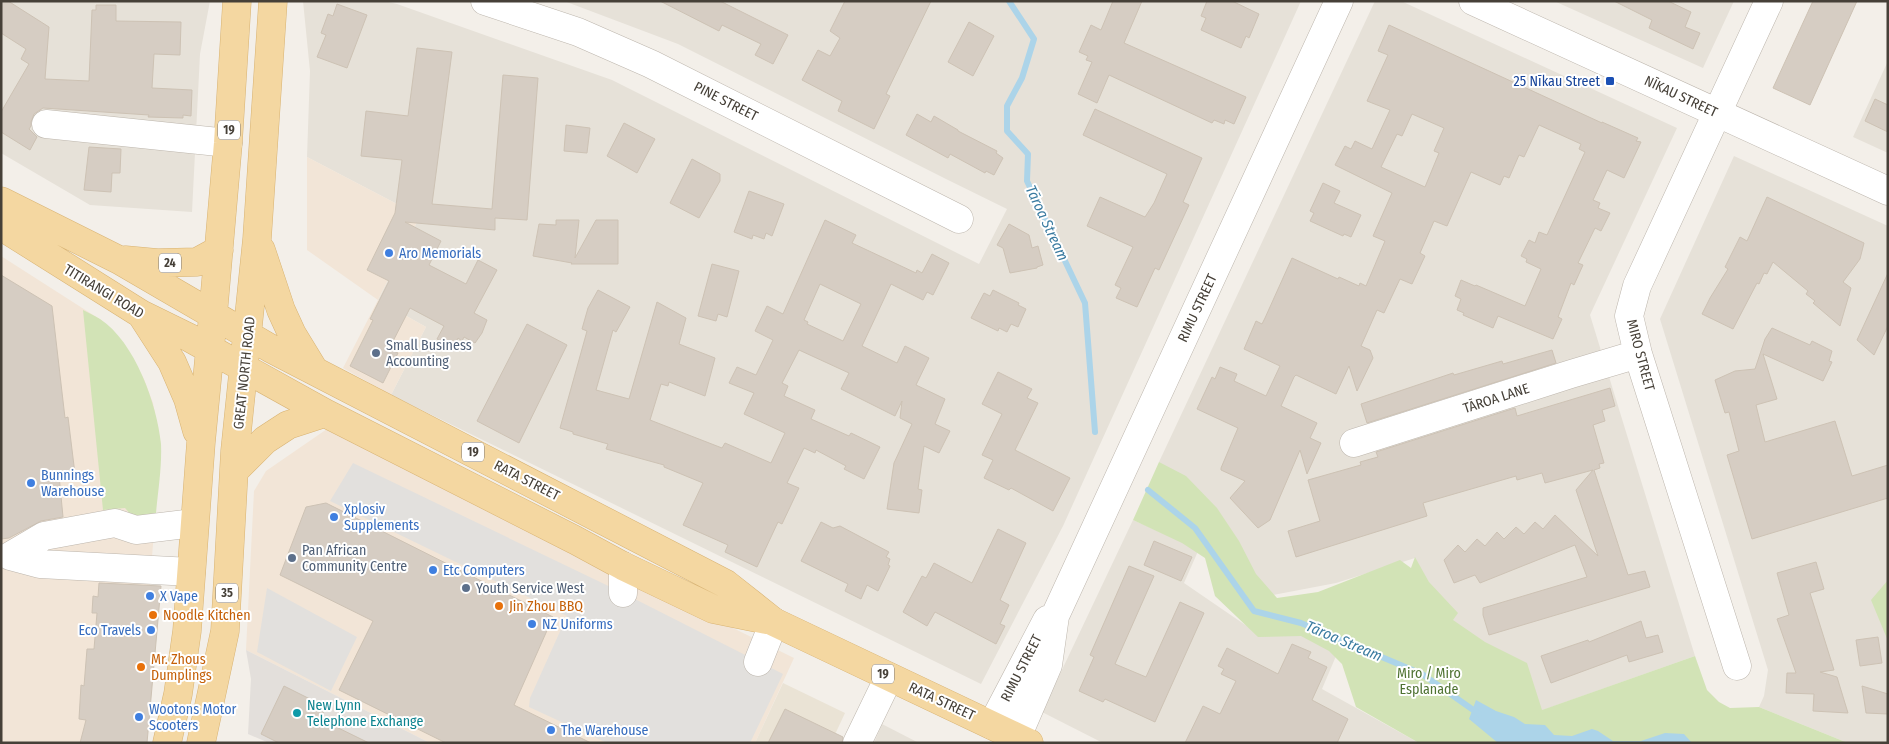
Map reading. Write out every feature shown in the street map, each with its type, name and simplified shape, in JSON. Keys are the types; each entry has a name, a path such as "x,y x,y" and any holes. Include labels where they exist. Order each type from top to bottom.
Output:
{"main road":[{"name":"19","path":"237,1 228,143 210,349 245,368"},
{"name":"GREAT NORTH ROAD","path":"201,743 225,631 234,471 257,239 273,1"},
{"name":"24","path":"1,201 118,260 213,316"},
{"name":"TITIRANGI ROAD","path":"1,226 141,314 210,349"},
{"path":"257,239 281,310 292,334 314,370"},
{"name":"24","path":"118,260 185,264 196,262 219,250"},
{"path":"141,314 172,362 188,399 200,442"},
{"name":"19","path":"213,316 248,335"},
{"name":"RATA STREET","path":"248,335 726,584 774,622 1023,740"},
{"path":"167,743 183,662 200,442 210,349"},
{"name":"RATA STREET","path":"245,368 325,413 623,566 713,609 774,622"},
{"path":"234,471 265,440 288,425 325,413"}],"street":[{"name":"PINE STREET","path":"485,1 578,32 651,64 959,219"},
{"name":"RIMU STREET","path":"1023,740 1048,665 1055,616 1339,1"},
{"name":"NĪKAU STREET","path":"1473,1 1888,190"},
{"name":"MIRO STREET","path":"1737,666 1638,354 1629,316 1634,295 1769,1"},
{"path":"46,124 228,143"},
{"name":"TĀROA LANE","path":"1354,443 1638,354"},
{"path":"191,572 40,564 10,556 44,536 115,523 136,530 194,523"},
{"path":"623,566 623,593"},
{"name":"RIMU STREET","path":"992,725 1038,635 1047,620 1055,616"},
{"path":"758,662 774,622"},
{"path":"856,743 888,677"}],"shaded area":[{"path":"1,1 210,1 200,54 192,212 90,205 1,153"},
{"path":"303,1 384,1 397,4 612,80 979,264 1007,209 678,44 564,1 1301,1 1063,526 981,684 391,395 426,327 378,300 420,216 307,157 310,71"},
{"path":"1375,1 1401,1 1677,128 1590,315 1695,656 1540,711 1449,618 1415,558 1336,583 1273,595 1159,462"},
{"path":"1554,1 1734,1 1703,68"},
{"path":"1888,61 1888,153 1853,137"},
{"path":"1734,156 1888,226 1888,743 1848,743 1759,707 1764,696 1768,670 1660,319"},
{"path":"307,157 420,216 378,300 307,250"},
{"path":"1,256 101,320 116,334 144,379 153,403 161,445 137,743 1,743"},
{"path":"378,300 426,327 391,395 343,368"},
{"path":"327,429 794,658 755,743 430,743 246,650 254,491 266,471"},
{"path":"353,463 623,593 783,674 750,743 607,743 529,707 530,698 567,616 330,501"},
{"path":"1133,520 1199,549 1184,583 1257,633 1297,628 1339,649 1322,689 1419,743 1103,743 1042,712"},
{"path":"267,588 357,637 331,691 257,652"},
{"path":"246,650 430,743 269,743 248,734 251,679"},
{"path":"783,683 845,713 831,743 755,743"},
{"path":"882,724 919,743 874,743"}],"green space":[{"path":"83,310 113,329 134,358 149,393 159,428 161,444 156,513 133,517 125,508 103,510"},
{"name":"Miro / Miro Esplanade","path":"1159,462 1186,476 1217,508 1239,541 1256,574 1277,598 1318,592 1400,560 1411,568 1415,557 1429,582 1458,613 1453,620 1485,642 1527,663 1542,710 1695,656 1707,690 1719,702 1730,708 1759,707 1848,743 1419,743 1356,707 1342,664 1329,651 1301,636 1258,637 1215,596 1205,558 1182,543 1133,520"},
{"path":"1888,580 1888,641 1871,600"}],"water":[{"path":"1476,700 1525,724 1545,725 1554,735 1572,736 1592,729 1613,741 1641,741 1665,733 1684,734 1692,743 1498,743 1469,719"}],"building":[{"path":"1,1 8,1 49,27 45,79 89,81 92,10 96,10 96,5 116,5 116,21 181,22 180,55 154,54 152,88 192,90 191,116 183,115 183,118 148,117 149,115 43,108 34,114 31,122 29,129 37,137 30,150 1,132 1,112 29,64 21,59 26,49 1,33"},
{"path":"660,1 720,1 788,35 773,64 755,55 761,44 722,25 719,31"},
{"path":"845,1 931,1 886,94 890,96 874,129 838,111 842,101 802,80 818,50 830,56 840,38 830,31"},
{"path":"1113,1 1142,1 1124,43 1246,97 1234,124 1225,120 1224,124 1214,120 1212,123 1109,75 1097,103 1078,94 1092,62 1086,60 1088,56 1079,52 1091,25 1101,30"},
{"path":"1207,1 1232,1 1259,14 1249,38 1246,36 1241,48 1201,30 1206,18 1201,16"},
{"path":"1614,1 1668,1 1691,12 1685,27 1700,33 1693,49 1649,28 1652,20"},
{"path":"1813,1 1857,1 1810,105 1773,88"},
{"path":"337,4 367,15 347,68 317,57 326,35 321,33 328,14 333,16"},
{"path":"969,22 994,36 973,76 948,62"},
{"path":"1389,25 1638,138 1636,141 1641,142 1624,178 1607,170 1593,200 1600,203 1598,208 1610,213 1601,231 1595,228 1578,263 1583,265 1574,285 1571,283 1558,317 1562,319 1553,339 1498,316 1493,328 1463,315 1464,313 1457,310 1461,299 1455,296 1461,280 1525,306 1541,269 1526,262 1527,259 1521,256 1529,240 1535,243 1539,232 1547,235 1585,152 1579,149 1581,144 1539,125 1524,157 1519,155 1509,178 1504,176 1500,185 1471,172 1447,226 1434,221 1420,253 1425,256 1412,284 1400,279 1384,313 1377,310 1361,346 1370,350 1373,358 1357,391 1349,366 1336,394 1296,375 1294,377 1281,406 1317,423 1310,438 1321,443 1307,474 1300,450 1270,520 1258,528 1230,498 1245,481 1221,470 1238,428 1197,409 1212,377 1215,379 1220,367 1237,374 1234,381 1266,396 1280,366 1244,349 1256,321 1262,324 1292,258 1338,279 1339,277 1359,286 1360,283 1366,286 1385,241 1373,236 1392,193 1335,165 1345,146 1351,149 1355,141 1372,149 1390,110 1367,101 1388,55 1378,51","holes":["1412,114 1444,128 1434,151 1439,153 1425,187 1381,167 1397,134 1402,136"]},
{"path":"417,48 452,52 432,204 492,209 503,75 538,78 527,220 495,218 495,230 405,222 441,241 429,265 466,284 478,260 497,270 474,313 487,320 482,333 475,343 464,337 462,341 458,338 453,348 437,339 444,326 410,308 389,349 398,353 383,383 350,366 373,320 370,319 389,281 367,270 395,213 402,160 361,156 366,111 408,116"},
{"path":"1875,99 1888,105 1888,132 1865,121"},
{"path":"1095,109 1202,158 1183,202 1189,205 1159,270 1155,268 1137,307 1116,298 1121,288 1115,285 1133,247 1087,226 1100,197 1145,217 1154,203 1167,174 1083,135"},
{"path":"917,114 931,122 934,116 997,151 996,153 1003,158 994,175 986,171 985,173 950,154 948,158 906,135"},
{"path":"624,123 655,139 637,173 607,156"},
{"path":"566,125 590,128 587,153 564,151"},
{"path":"89,147 121,149 120,173 112,173 111,192 84,190"},
{"path":"692,159 720,174 720,181 699,218 670,203"},
{"path":"1323,183 1340,191 1334,203 1361,215 1351,237 1344,234 1343,236 1310,221 1314,213 1310,211"},
{"path":"749,191 784,204 772,236 766,233 764,239 753,235 752,239 734,232"},
{"path":"1767,197 1864,243 1860,259 1843,282 1851,288 1840,326 1813,303 1815,301 1806,294 1808,291 1773,262 1767,274 1764,273 1759,284 1757,283 1733,329 1702,314 1728,269 1725,267 1740,237 1747,241"},
{"path":"556,220 579,220 575,258 596,220 618,220 618,264 571,264 533,256 539,224 556,225"},
{"path":"825,220 856,235 852,243 916,273 917,270 922,273 932,254 949,263 933,295 927,292 923,300 891,284 862,346 897,363 905,346 929,358 916,385 945,399 935,424 950,431 939,453 924,446 918,489 922,490 919,513 887,509 894,463 912,424 900,418 902,401 895,416 841,389 849,373 799,350 782,383 788,386 784,396 815,410 811,419 849,436 851,433 880,447 864,479 844,469 846,466 816,450 815,453 804,448 787,483 799,488 782,524 778,522 757,567 725,552 728,545 683,525 703,483 664,467 664,465 606,449 608,444 573,434 573,432 560,428 587,331 582,329 588,308 598,290 630,307 616,332 613,330 596,390 629,399 657,302 686,318 679,344 715,358 705,396 669,382 668,386 661,384 650,420 722,448 725,443 771,463 785,433 744,414 754,393 729,383 737,367 756,375 773,340 755,331 767,306 783,314","holes":["820,284 861,304 843,341 807,324 808,322 804,320"]},
{"path":"1009,224 1029,235 1032,248 1038,246 1043,265 1037,268 1010,273 1003,248 997,245"},
{"path":"712,264 739,271 727,317 718,314 716,321 698,316"},
{"path":"1888,273 1888,326 1874,355 1857,340"},
{"name":"Bunnings Warehouse","path":"1,275 52,306 65,418 68,417 75,474 59,475 63,517 41,521 9,538 1,539"},
{"path":"993,290 1019,303 1018,305 1026,309 1018,327 1011,324 1007,332 999,328 998,331 971,318 984,293 990,296"},
{"path":"527,324 567,345 519,443 477,421"},
{"path":"1772,328 1810,345 1812,341 1832,351 1829,361 1832,362 1823,381 1763,354 1777,399 1756,405 1765,442 1835,421 1852,476 1888,465 1888,498 1752,539 1727,455 1739,451 1729,412 1725,413 1715,380 1735,371 1755,369 1765,339"},
{"path":"1552,350 1556,363 1367,423 1361,404 1453,373 1454,375 1502,361 1503,364"},
{"path":"998,372 1032,389 1027,398 1038,403 1015,450 1070,478 1053,511 1011,488 1009,490 984,478 993,460 982,455 1002,414 982,404"},
{"path":"1610,388 1615,406 1602,410 1605,421 1593,425 1604,463 1599,464 1600,468 1594,470 1628,575 1645,571 1650,587 1489,635 1483,615 1483,608 1587,577 1575,545 1480,583 1475,575 1454,583 1444,560 1458,545 1465,552 1477,539 1485,546 1497,532 1504,539 1516,527 1524,534 1535,522 1543,529 1555,515 1598,556 1576,490 1593,470 1545,483 1542,473 1517,480 1516,476 1423,503 1427,516 1296,557 1288,531 1320,521 1308,480 1361,465 1360,462 1378,457 1376,452 1515,408 1517,416"},
{"path":"326,503 553,617 514,705 591,743 446,743 339,690 373,621 280,575 306,507"},
{"path":"821,522 833,528 840,526 889,552 886,557 890,559 888,565 890,566 878,591 867,585 861,599 845,591 848,584 801,561"},
{"path":"998,529 1026,543 1000,600 1009,605 1000,624 1005,626 996,644 935,612 927,626 903,612 922,576 926,578 934,563 972,583"},
{"path":"1154,541 1192,557 1181,581 1144,565"},
{"path":"1816,562 1824,589 1810,593 1834,670 1820,672 1837,677 1848,713 1813,711 1814,694 1786,693 1787,673 1796,673 1777,619 1789,615 1777,573"},
{"path":"1129,566 1154,576 1115,664 1146,677 1180,602 1204,613 1155,722 1105,699 1103,702 1079,691 1094,657 1090,655"},
{"path":"99,583 161,586 147,743 80,743 86,720 79,719 81,685 84,686 87,649 94,649 97,613 92,613 93,596 98,597"},
{"path":"1641,621 1646,638 1658,635 1663,652 1629,662 1627,655 1551,683 1541,656 1588,640 1589,642"},
{"path":"1878,637 1882,663 1860,666 1856,640"},
{"path":"1292,644 1311,652 1308,658 1327,667 1312,700 1348,719 1337,743 1185,743 1203,706 1220,714 1236,681 1221,674 1224,669 1218,666 1227,648 1278,674"},
{"name":"New Lynn Telephone Exchange","path":"284,686 326,707 320,719 369,743 279,743 261,734"},
{"path":"1862,686 1888,694 1888,714 1866,713"},
{"path":"785,709 843,737 842,743 768,743"}],"waterway":[{"name":"Tāroa Stream","path":"1009,1 1034,39 1022,78 1007,106 1007,131 1028,154 1027,181 1085,303 1095,432"},
{"name":"Tāroa Stream","path":"1148,490 1195,528 1254,611 1301,623 1422,674 1479,714"}],"place":[{"name":"25 Nīkau Street","path":"1610,81"},
{"name":"Aro Memorials","path":"389,253"},
{"name":"Small Business Accounting","path":"376,353"},
{"name":"Bunnings Warehouse","path":"31,483"},
{"name":"Xplosiv Supplements","path":"334,517"},
{"name":"Pan African Community Centre","path":"292,558"},
{"name":"Etc Computers","path":"433,570"},
{"name":"Youth Service West","path":"466,588"},
{"name":"X Vape","path":"150,596"},
{"name":"Jin Zhou BBQ","path":"499,606"},
{"name":"Noodle Kitchen","path":"153,615"},
{"name":"NZ Uniforms","path":"532,624"},
{"name":"Eco Travels","path":"151,630"},
{"name":"Mr. Zhous Dumplings","path":"141,667"},
{"name":"New Lynn Telephone Exchange","path":"297,713"},
{"name":"Wootons Motor Scooters","path":"139,717"},
{"name":"The Warehouse","path":"551,730"}]}
